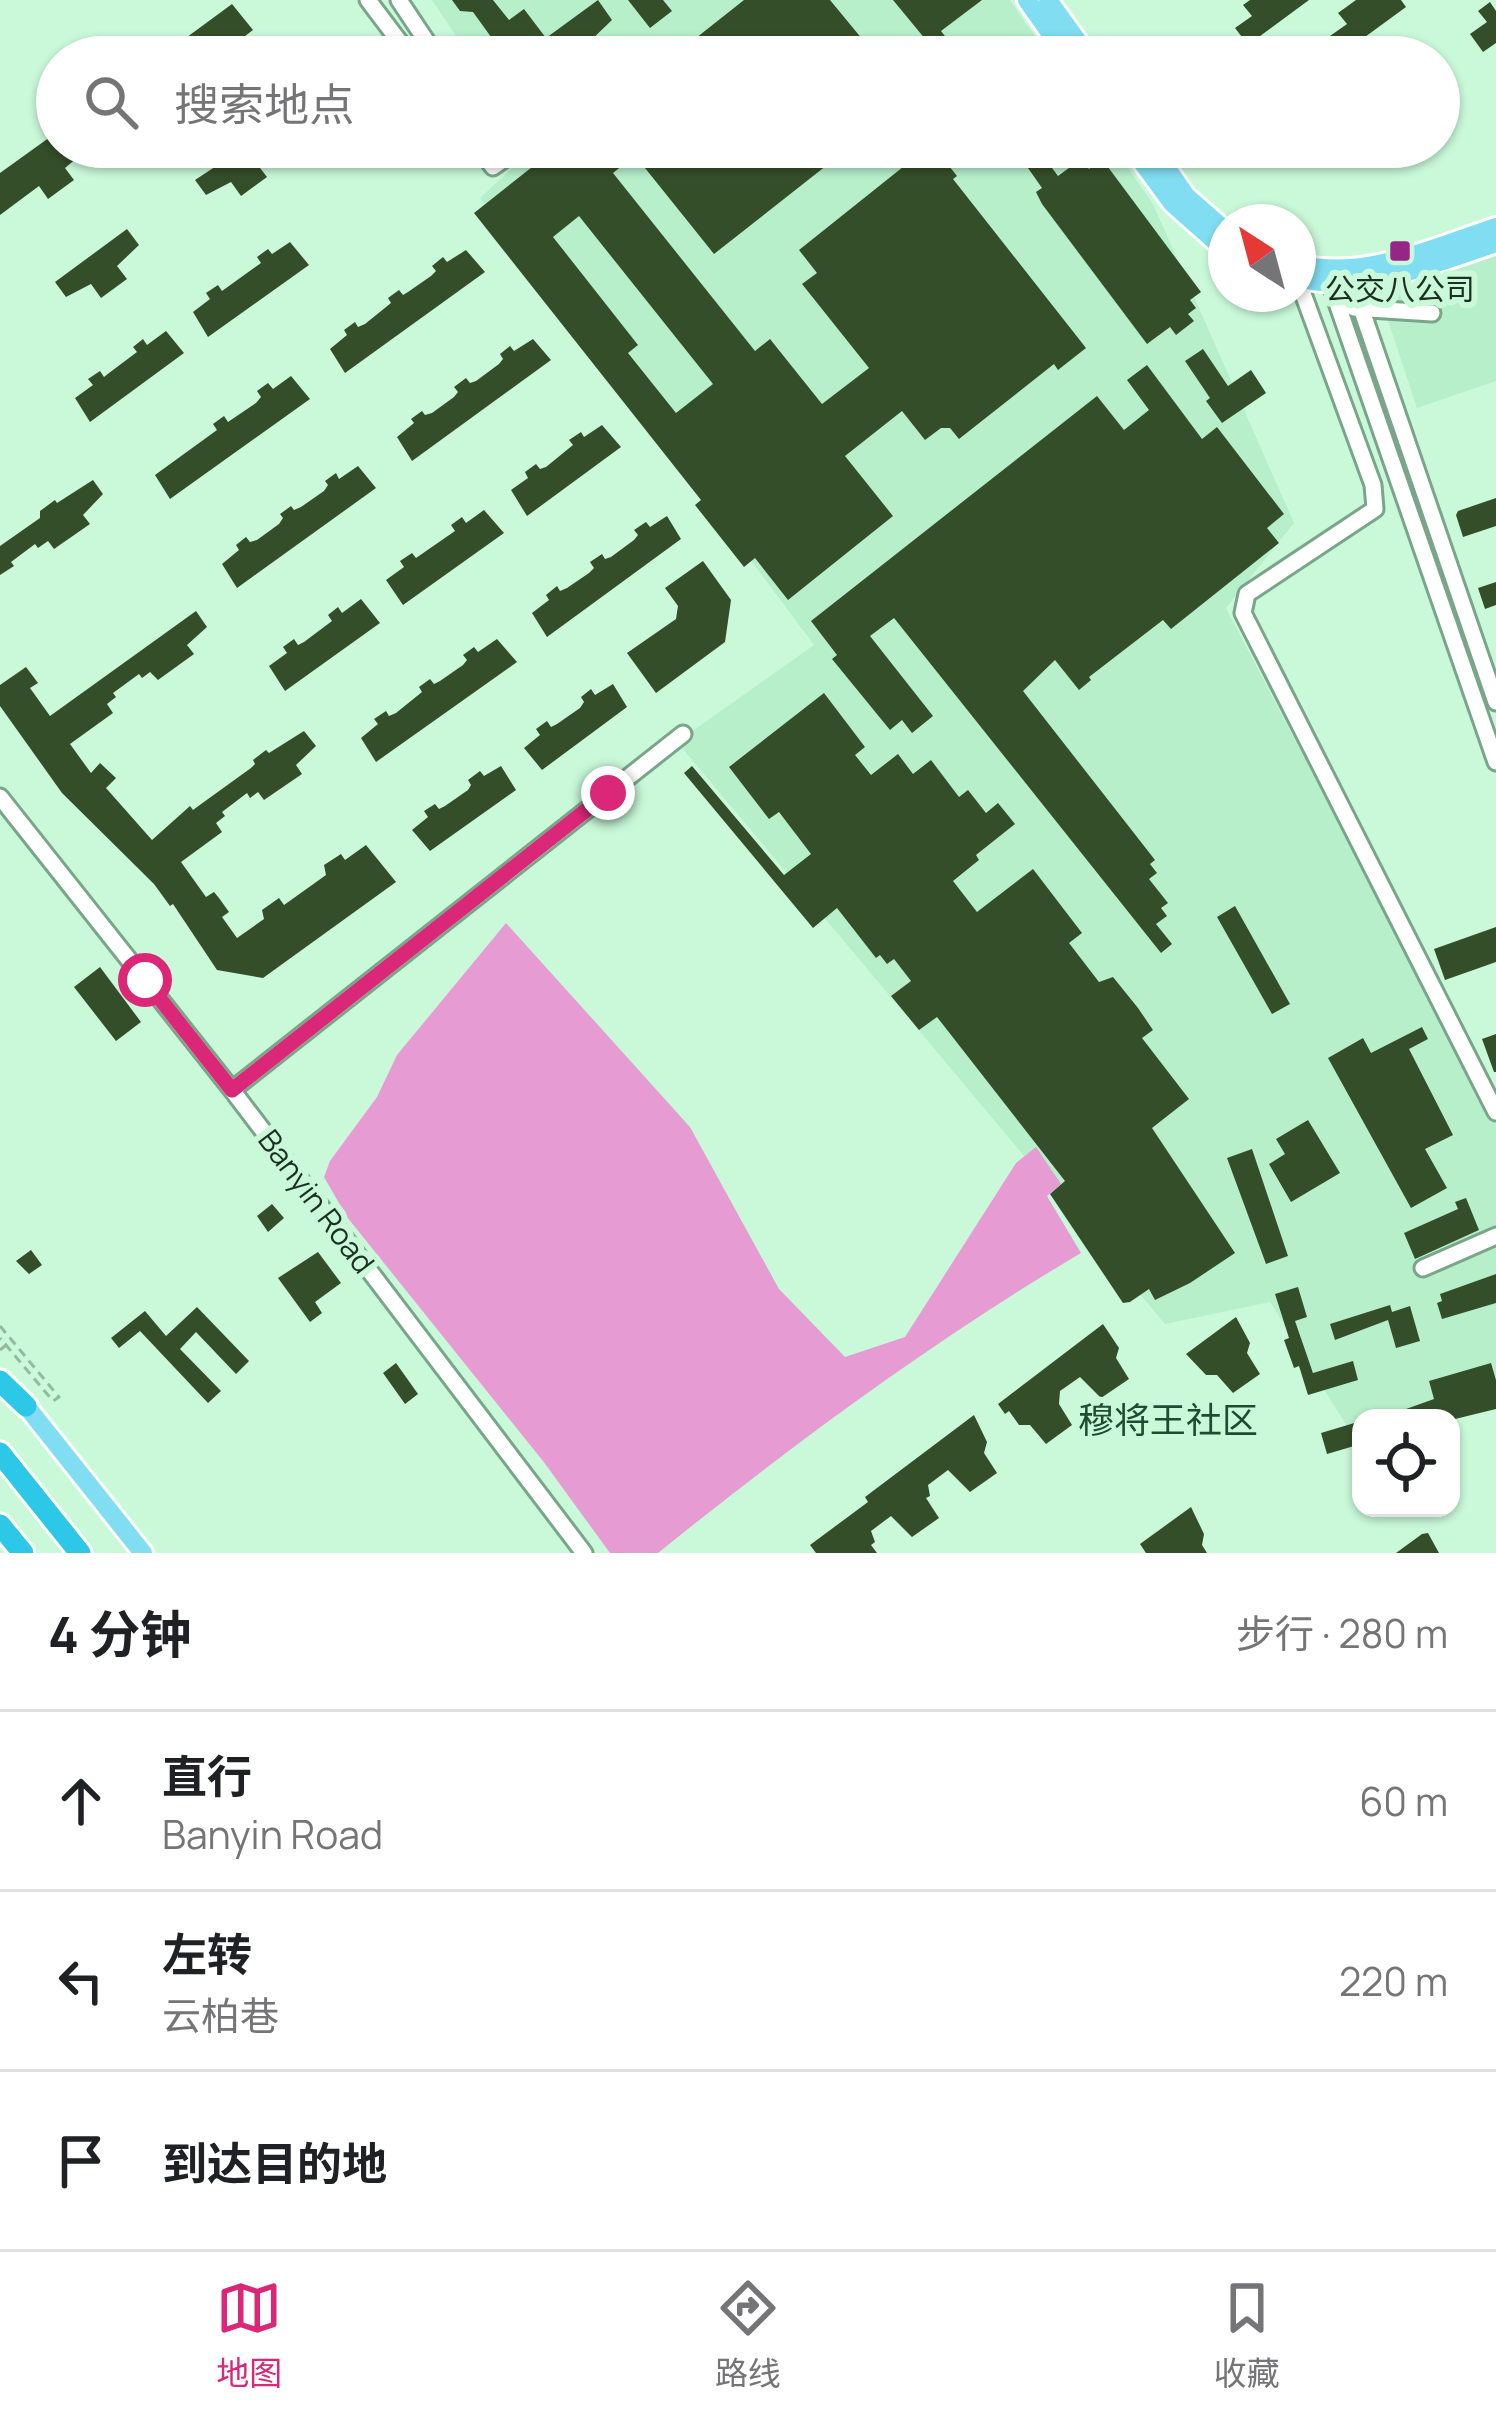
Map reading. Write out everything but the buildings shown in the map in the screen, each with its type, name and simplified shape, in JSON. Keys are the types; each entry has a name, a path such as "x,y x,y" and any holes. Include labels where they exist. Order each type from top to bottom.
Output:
{"highway":[{"path":"0,1379 26,1406"},
{"path":"0,1453 80,1553"},
{"path":"0,1525 22,1553"}],"main road":[{"path":"1028,0 1053,36"},
{"path":"1048,0 1074,36"},
{"path":"1146,168 1172,203 1208,235"},
{"path":"1167,168 1186,196 1208,215"},
{"path":"1349,274 1496,227"},
{"path":"1316,277 1496,243"},
{"path":"1316,271 1328,275"},
{"path":"26,1406 143,1553"}],"street":[{"path":"368,0 395,36"},
{"path":"399,0 423,36"},
{"path":"1349,274 1496,702"},
{"path":"1328,275 1496,762"},
{"path":"1339,307 1432,314"},
{"path":"1310,312 1372,484 1375,508 1247,595 1243,613 1496,1112"},
{"path":"232,1090 683,734"},
{"name":"Banyin Road","path":"0,797 232,1090 584,1553"},
{"path":"1423,1268 1496,1236"}],"path":[{"path":"0,1326 59,1397 53,1401 0,1338"},
{"path":"0,1350 12,1340"}],"shaded area":[{"path":"432,0 1010,0 1035,36 456,36"},
{"path":"513,168 1128,168 1153,204 1294,523 1226,608 1496,1125 1496,1377 1409,1409 1352,1409 1350,1431 1270,1302 1165,1324 677,742 814,645 480,198"},
{"path":"1496,256 1496,381 1417,408 1380,296"},
{"path":"506,923 690,1127 779,1289 845,1357 905,1337 1016,1163 1036,1147 1061,1184 1047,1196 1081,1253 865,1395 658,1553 610,1553 543,1461 347,1217 324,1177 330,1161 377,1097 397,1055"}],"place":[{"name":"公交八公司","path":"1400,251"}],"district":[{"name":"穆将王社区","path":"1168,1419"}],"route":[{"path":"145,980 232,1090 608,793"}]}
